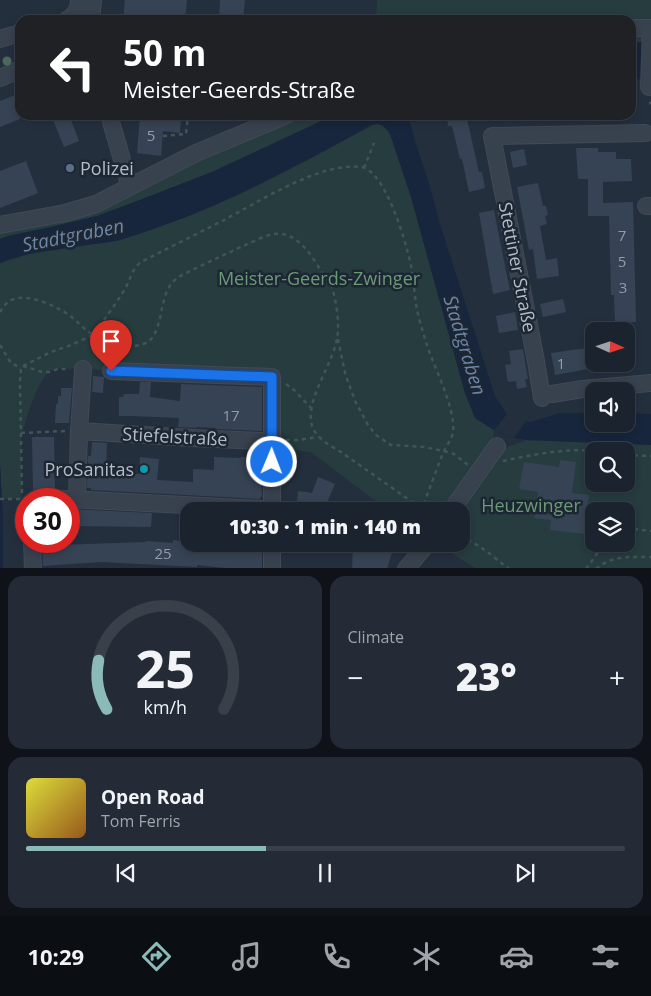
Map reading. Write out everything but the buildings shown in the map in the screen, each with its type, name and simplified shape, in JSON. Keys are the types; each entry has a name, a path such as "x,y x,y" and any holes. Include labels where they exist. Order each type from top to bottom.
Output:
{"street":[{"path":"81,14 93,0"},
{"path":"636,29 650,33 650,98"},
{"path":"0,39 15,34"},
{"path":"0,78 15,71"},
{"path":"111,120 130,187"},
{"path":"0,225 52,216 80,209 109,198 196,153 275,120"},
{"name":"Stettiner Straße","path":"645,133 492,136 536,361 547,396 583,389 651,383"},
{"path":"71,488 79,431 83,369"},
{"path":"111,371 272,377 272,502"},
{"name":"Stiefelstraße","path":"79,431 192,438 272,440"},
{"path":"458,502 494,449"},
{"path":"80,500 180,506"},
{"path":"272,552 272,568"},
{"path":"406,568 420,552"},
{"path":"32,553 33,568"}],"path":[{"path":"163,136 186,134 187,120"},
{"path":"364,168 374,143"},
{"path":"22,367 93,335 113,308 126,288 135,268 141,262 308,177 334,169 364,168 371,172 391,204 410,263 417,311 426,342 450,407 452,435 444,451 426,502"},
{"path":"0,312 14,298 45,302 65,313 93,335 110,341 137,346 147,342 152,337 167,291 178,278 262,237 278,234 287,235 307,250 330,285 345,373 355,401 368,425 376,435 391,445 424,447 454,454 477,474"},
{"path":"338,337 312,409 312,426 318,436 412,502"},
{"path":"0,345 11,363 22,367 42,372 58,369 83,369"},
{"path":"0,499 22,499 20,382 22,367"},
{"path":"272,377 294,390 312,409"},
{"path":"21,433 53,431"},
{"path":"272,440 298,440 318,436"},
{"path":"494,449 502,461 553,452 585,450"},
{"path":"635,455 651,456"},
{"path":"635,529 651,531"},
{"path":"470,541 509,568"},
{"path":"586,568 598,552"},
{"path":"596,568 604,562 615,558 651,557"}],"green space":[{"path":"377,0 651,0 651,42 636,42 636,15 376,15"},
{"path":"275,120 322,120 212,172 97,216 0,239 0,225 52,216"},
{"name":"Meister-Geerds-Zwinger","path":"375,124 385,128 390,134 411,197 465,393 475,418 494,430 492,452 527,440 585,442 585,492 635,492 635,444 651,445 651,568 475,568 450,552 470,552 470,502 377,502 311,452 272,448 272,377 71,369 51,371 46,375 36,391 21,439 22,488 15,488 15,499 2,499 0,465 0,263 30,254 121,240 192,215 245,192"}],"water":[{"path":"636,42 651,42 651,80 636,79"},
{"name":"Stadtgraben","path":"322,120 410,120 439,221 495,396 507,414 531,422 560,413 585,413 585,432 635,432 635,413 651,414 651,445 635,444 635,442 527,440 514,438 494,430 475,418 465,393 411,197 390,134 380,124 371,125 250,189 155,228 116,241 34,253 0,263 0,239 97,216 212,172"},
{"path":"0,465 3,568 0,568"}],"pier":[{"path":"507,414 526,421 514,438 494,430"}],"place":[{"name":"Polizei","path":"70,168"},
{"name":"ProSanitas","path":"144,469"}],"route":[{"path":"111,371 272,377 272,462"}],"park label":[{"name":"Heuzwinger","path":"531,505"}]}
